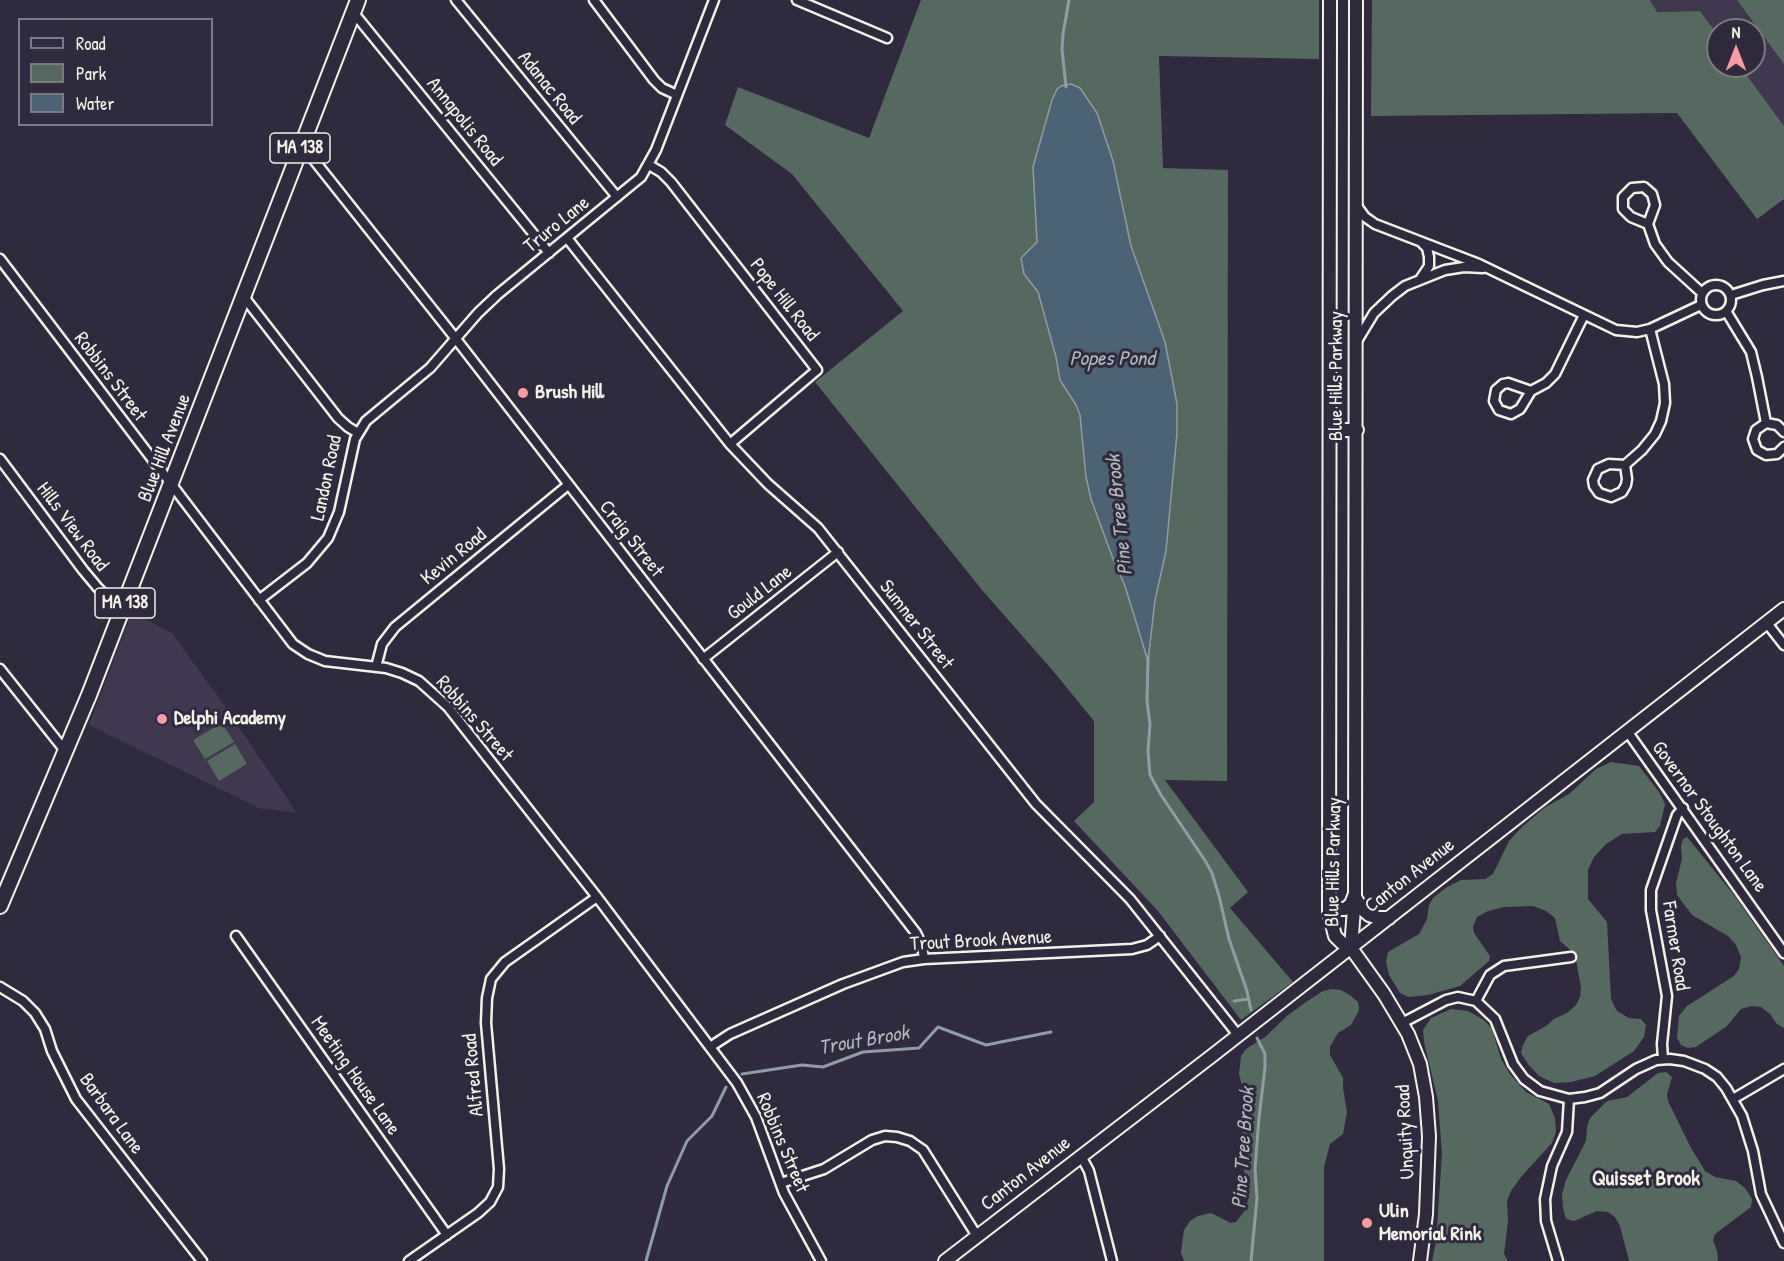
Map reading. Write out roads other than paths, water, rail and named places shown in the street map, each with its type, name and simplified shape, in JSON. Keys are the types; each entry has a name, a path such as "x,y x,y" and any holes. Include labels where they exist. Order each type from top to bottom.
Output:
{"highway":[{"name":"Blue Hill Avenue","path":"0,906 66,752 122,611 355,6"}],"main road":[{"name":"Blue Hills Parkway","path":"1330,0 1329,903 1330,920 1335,936 1351,948 1355,895 1356,0"},
{"path":"1331,430 1357,430"},
{"name":"Canton Avenue","path":"945,1261 1351,948 1784,609"},
{"path":"1329,903 1337,909 1345,909 1351,904 1355,895"},
{"path":"1355,895 1362,909 1369,915 1389,918"},
{"name":"Unquity Road","path":"1351,948 1402,1023 1420,1064 1428,1112 1427,1198 1420,1261"}],"street":[{"name":"Adanac Road","path":"456,0 617,198"},
{"path":"594,0 654,80 662,88 677,95"},
{"name":"Truro Lane","path":"358,433 366,421 419,378 488,304 641,177 649,165 714,0"},
{"path":"797,0 886,38"},
{"name":"Annapolis Road","path":"355,6 549,253"},
{"name":"Craig Street","path":"302,145 456,339 916,933 922,946 924,959"},
{"name":"Pope Hill Road","path":"649,165 671,183 817,370 730,444"},
{"path":"1648,224 1630,217 1623,208 1623,197 1632,188 1644,187 1654,196 1655,207 1648,224 1660,253 1702,292"},
{"path":"1357,206 1365,217 1375,224 1489,268 1608,327 1637,332 1650,329 1701,305"},
{"name":"Sumner Street","path":"567,238 730,444 768,484 812,522 838,552 1036,804 1054,825 1111,879 1160,936 1238,1035"},
{"path":"1420,241 1429,257 1429,266 1421,279"},
{"name":"Robbins Street","path":"0,259 286,637 300,650 325,661 394,670 411,676 448,707 597,897 730,1073 750,1105 796,1216 821,1261"},
{"path":"1357,342 1365,325 1398,291 1437,272 1455,268 1489,268"},
{"path":"1731,296 1763,285 1784,281"},
{"path":"1710,287 1726,290 1731,296 1731,304 1726,311 1713,314 1704,310 1701,305 1702,292 1710,287"},
{"name":"Landon Road","path":"244,297 338,418 348,428 358,433 337,522 328,538 307,563 259,600"},
{"path":"1726,311 1750,352 1758,377 1766,423"},
{"path":"1531,391 1505,383 1496,390 1495,404 1503,413 1514,413 1520,409 1531,391 1546,383 1555,374 1584,315"},
{"path":"1624,465 1627,482 1622,492 1611,497 1599,493 1593,480 1598,469 1609,464 1624,465 1642,450 1658,427 1664,409 1664,384 1650,329"},
{"path":"1784,432 1777,425 1766,423 1754,433 1753,442 1757,450 1763,454 1779,453 1784,447"},
{"name":"Hills View Road","path":"0,459 83,570 122,611"},
{"name":"Kevin Road","path":"376,667 382,644 395,627 568,485"},
{"name":"Gould Lane","path":"703,659 838,552"},
{"path":"1766,622 1784,645"},
{"path":"0,669 66,752"},
{"name":"Governor Stoughton Lane","path":"1626,731 1784,953"},
{"name":"Farmer Road","path":"1662,1059 1667,996 1651,910 1651,890 1677,815 1683,808"},
{"name":"Alfred Road","path":"409,1261 484,1208 493,1198 498,1187 499,1169 486,1029 487,998 491,979 506,962 597,897"},
{"name":"Meeting House Lane","path":"236,936 447,1235"},
{"name":"Trout Brook Avenue","path":"710,1047 730,1034 843,984 903,962 924,959 1132,949 1147,945 1160,936"},
{"path":"1476,1001 1487,979 1504,966 1571,957"},
{"name":"Barbara Lane","path":"0,987 23,1001 36,1013 76,1099 202,1261"},
{"path":"1402,1023 1446,1000 1458,997 1476,1001 1496,1019 1513,1064 1524,1079 1540,1091 1569,1099 1600,1093 1642,1065 1662,1059 1684,1061 1705,1069 1717,1077 1734,1099 1749,1133 1761,1194 1781,1232 1784,1243"},
{"path":"1734,1099 1784,1069"},
{"path":"1558,1261 1546,1221 1545,1199 1550,1172 1567,1132 1569,1099"},
{"path":"781,1183 824,1169 873,1140 885,1136 897,1137 914,1143 923,1150 977,1236"},
{"path":"1081,1156 1089,1170 1112,1261"}],"water":[{"name":"Popes Pond","path":"1071,84 1080,88 1097,113 1113,161 1131,246 1165,342 1177,404 1177,433 1166,551 1155,600 1148,661 1125,586 1091,499 1086,477 1080,415 1060,380 1038,292 1024,274 1021,258 1037,242 1033,167 1052,100 1057,89"}],"waterway":[{"name":"Pine Tree Brook","path":"1066,87 1062,49 1069,0"},
{"name":"Pine Tree Brook","path":"1148,657 1150,775 1212,873 1251,1010"},
{"name":"Trout Brook","path":"1234,1001 1249,999"},
{"name":"Trout Brook","path":"742,1074 802,1065 823,1067 863,1052 919,1048 938,1027 986,1045 1051,1032"},
{"name":"Pine Tree Brook","path":"1251,1261 1257,1198 1255,1169 1265,1067 1265,1054 1257,1038"},
{"name":"Trout Brook","path":"646,1261 667,1186 687,1141 712,1116 726,1087"}],"place":[{"name":"Brush Hill","path":"523,393"},
{"name":"Delphi Academy","path":"162,719"},
{"name":"Ulin Memorial Rink","path":"1367,1223"}],"district":[{"name":"Quisset Brook","path":"1646,1179"}]}
